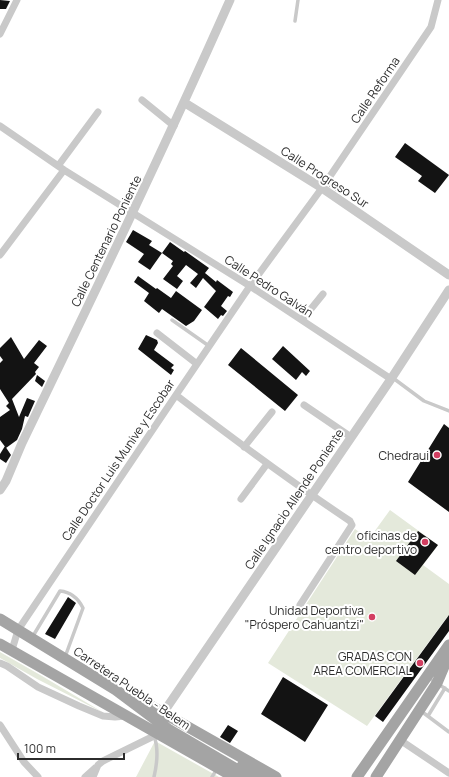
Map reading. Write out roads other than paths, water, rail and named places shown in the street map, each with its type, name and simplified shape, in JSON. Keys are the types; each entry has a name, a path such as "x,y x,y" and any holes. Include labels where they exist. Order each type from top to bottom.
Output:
{"main road":[{"name":"Carretera Puebla - Belem","path":"0,619 116,690 140,707 160,717 202,750 250,777"},
{"path":"16,653 20,643 25,639 32,638"},
{"name":"Carretera Puebla - Belem","path":"0,644 80,688 215,773 234,777"},
{"path":"376,777 400,740 424,713 449,645"},
{"path":"365,777 435,682 448,656"},
{"path":"349,777 405,696 435,682"},
{"path":"357,777 435,682"},
{"path":"80,688 160,717 276,777"},
{"path":"160,717 266,777"}],"street":[{"path":"0,34 17,0"},
{"name":"Calle Centenario Poniente","path":"0,490 6,481 22,443 185,103 230,0"},
{"name":"Calle Reforma","path":"250,286 322,188 431,27 438,0"},
{"path":"142,100 174,126"},
{"name":"Calle Progreso Sur","path":"185,103 322,188 449,275"},
{"path":"58,166 98,112"},
{"name":"Calle Pedro Galván","path":"0,126 64,170 250,286 391,378"},
{"path":"0,255 64,170"},
{"name":"Calle Doctor Luis Munive y Escobar","path":"16,653 18,630 250,286"},
{"name":"Calle Ignacio Allende Poniente","path":"160,717 391,378 449,290"},
{"path":"302,320 323,294"},
{"path":"157,333 197,364"},
{"path":"176,395 244,448 310,495 350,521 352,525 300,605"},
{"path":"304,405 351,436"},
{"path":"244,448 272,412"},
{"path":"241,499 267,464"},
{"path":"0,663 7,666 38,687 79,706 103,716 126,716"},
{"path":"0,725 24,762 38,777"},
{"path":"85,777 108,758 156,735"},
{"path":"400,740 449,773"},
{"path":"93,777 98,766"}],"lane":[{"path":"295,21 298,0"},
{"path":"172,320 209,346"},
{"path":"391,378 424,401 449,411"},
{"path":"32,638 60,591 68,592 79,600 83,608 64,658"},
{"path":"435,682 449,691"},
{"path":"424,713 449,732"},
{"path":"154,777 157,765 156,735"}],"place":[{"name":"Chedraui","path":"437,455"},
{"name":"oficinas de centro deportivo","path":"425,542"},
{"name":"Unidad Deportiva \"Próspero Cahuantzi\"","path":"372,617"},
{"name":"GRADAS CON AREA COMERCIAL","path":"420,663"}]}
